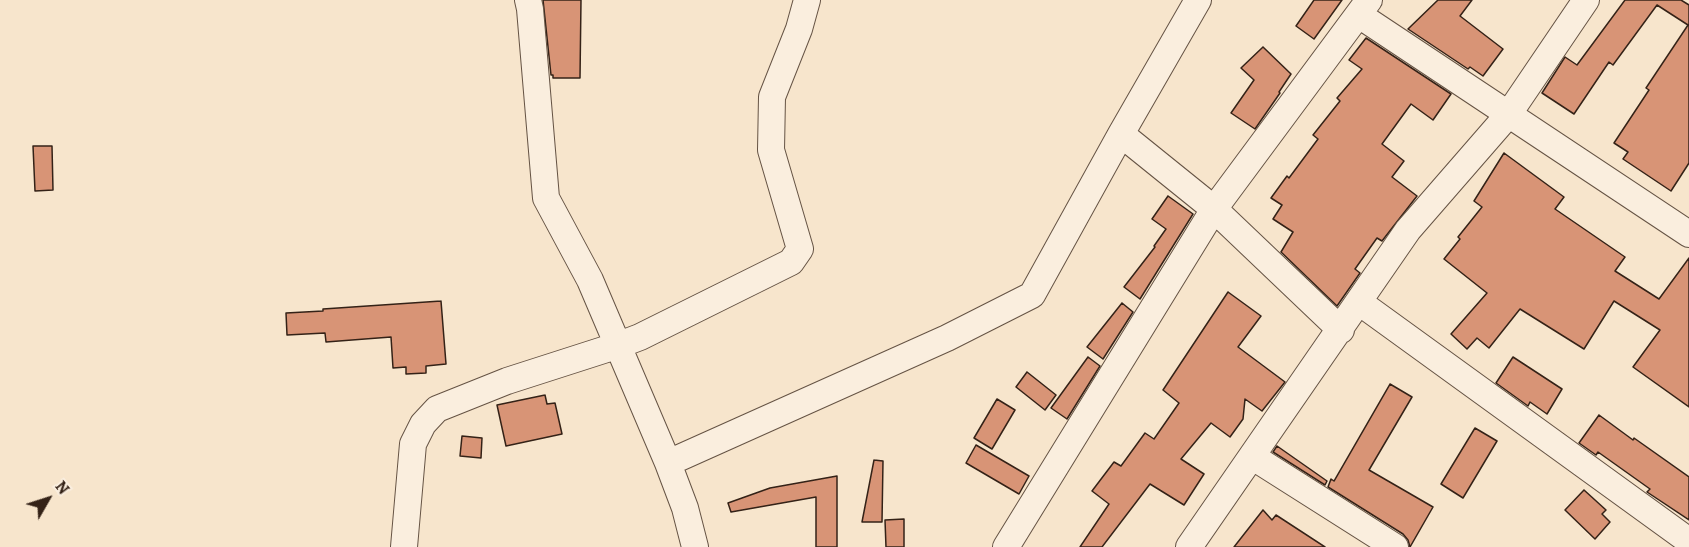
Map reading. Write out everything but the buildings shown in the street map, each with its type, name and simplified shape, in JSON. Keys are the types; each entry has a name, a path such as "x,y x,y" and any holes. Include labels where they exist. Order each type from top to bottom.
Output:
{"street":[{"path":"528,0 546,198 590,280 619,345 685,508 695,547"},
{"path":"404,547 413,444 423,424 437,410 507,381 619,345 791,262 800,249 771,150 772,97 799,29 807,0"},
{"path":"668,463 947,338 1032,295 1198,0"},
{"path":"1189,547 1408,230 1508,115 1586,0"},
{"path":"1006,547 1214,209 1364,8 1508,115 1689,234"},
{"path":"1121,134 1214,209 1341,330"},
{"path":"1359,302 1689,541"},
{"path":"1253,457 1395,547"}]}
